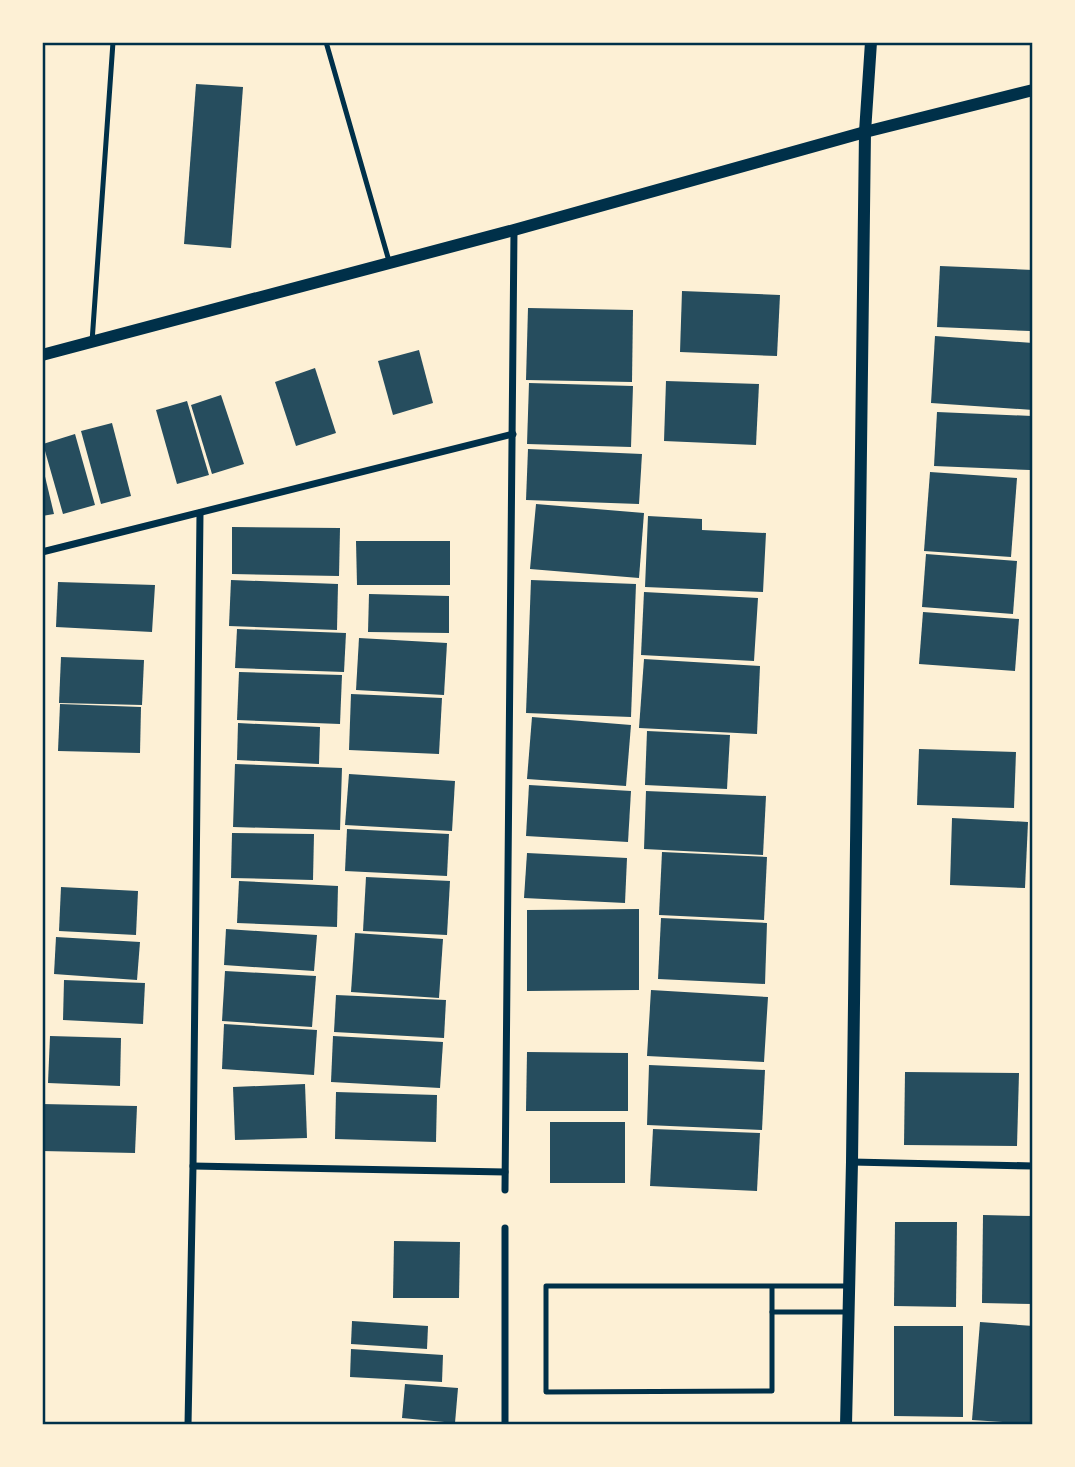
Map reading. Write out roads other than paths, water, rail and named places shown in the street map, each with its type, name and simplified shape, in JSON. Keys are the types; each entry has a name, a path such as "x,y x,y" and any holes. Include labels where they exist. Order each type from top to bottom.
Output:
{"street":[{"path":"846,1425 852,1163 865,132 872,42"},
{"path":"42,355 514,230 865,132 1033,90"},
{"path":"505,1190 514,230"},
{"path":"42,552 513,434"},
{"path":"188,1425 200,513"},
{"path":"852,1163 1033,1166"},
{"path":"193,1166 505,1172"},
{"path":"505,1228 505,1425"}],"lane":[{"path":"92,342 113,42"},
{"path":"326,42 390,262"},
{"path":"772,1286 772,1391 546,1392 546,1286 772,1286 849,1286"},
{"path":"772,1312 848,1312"}]}
